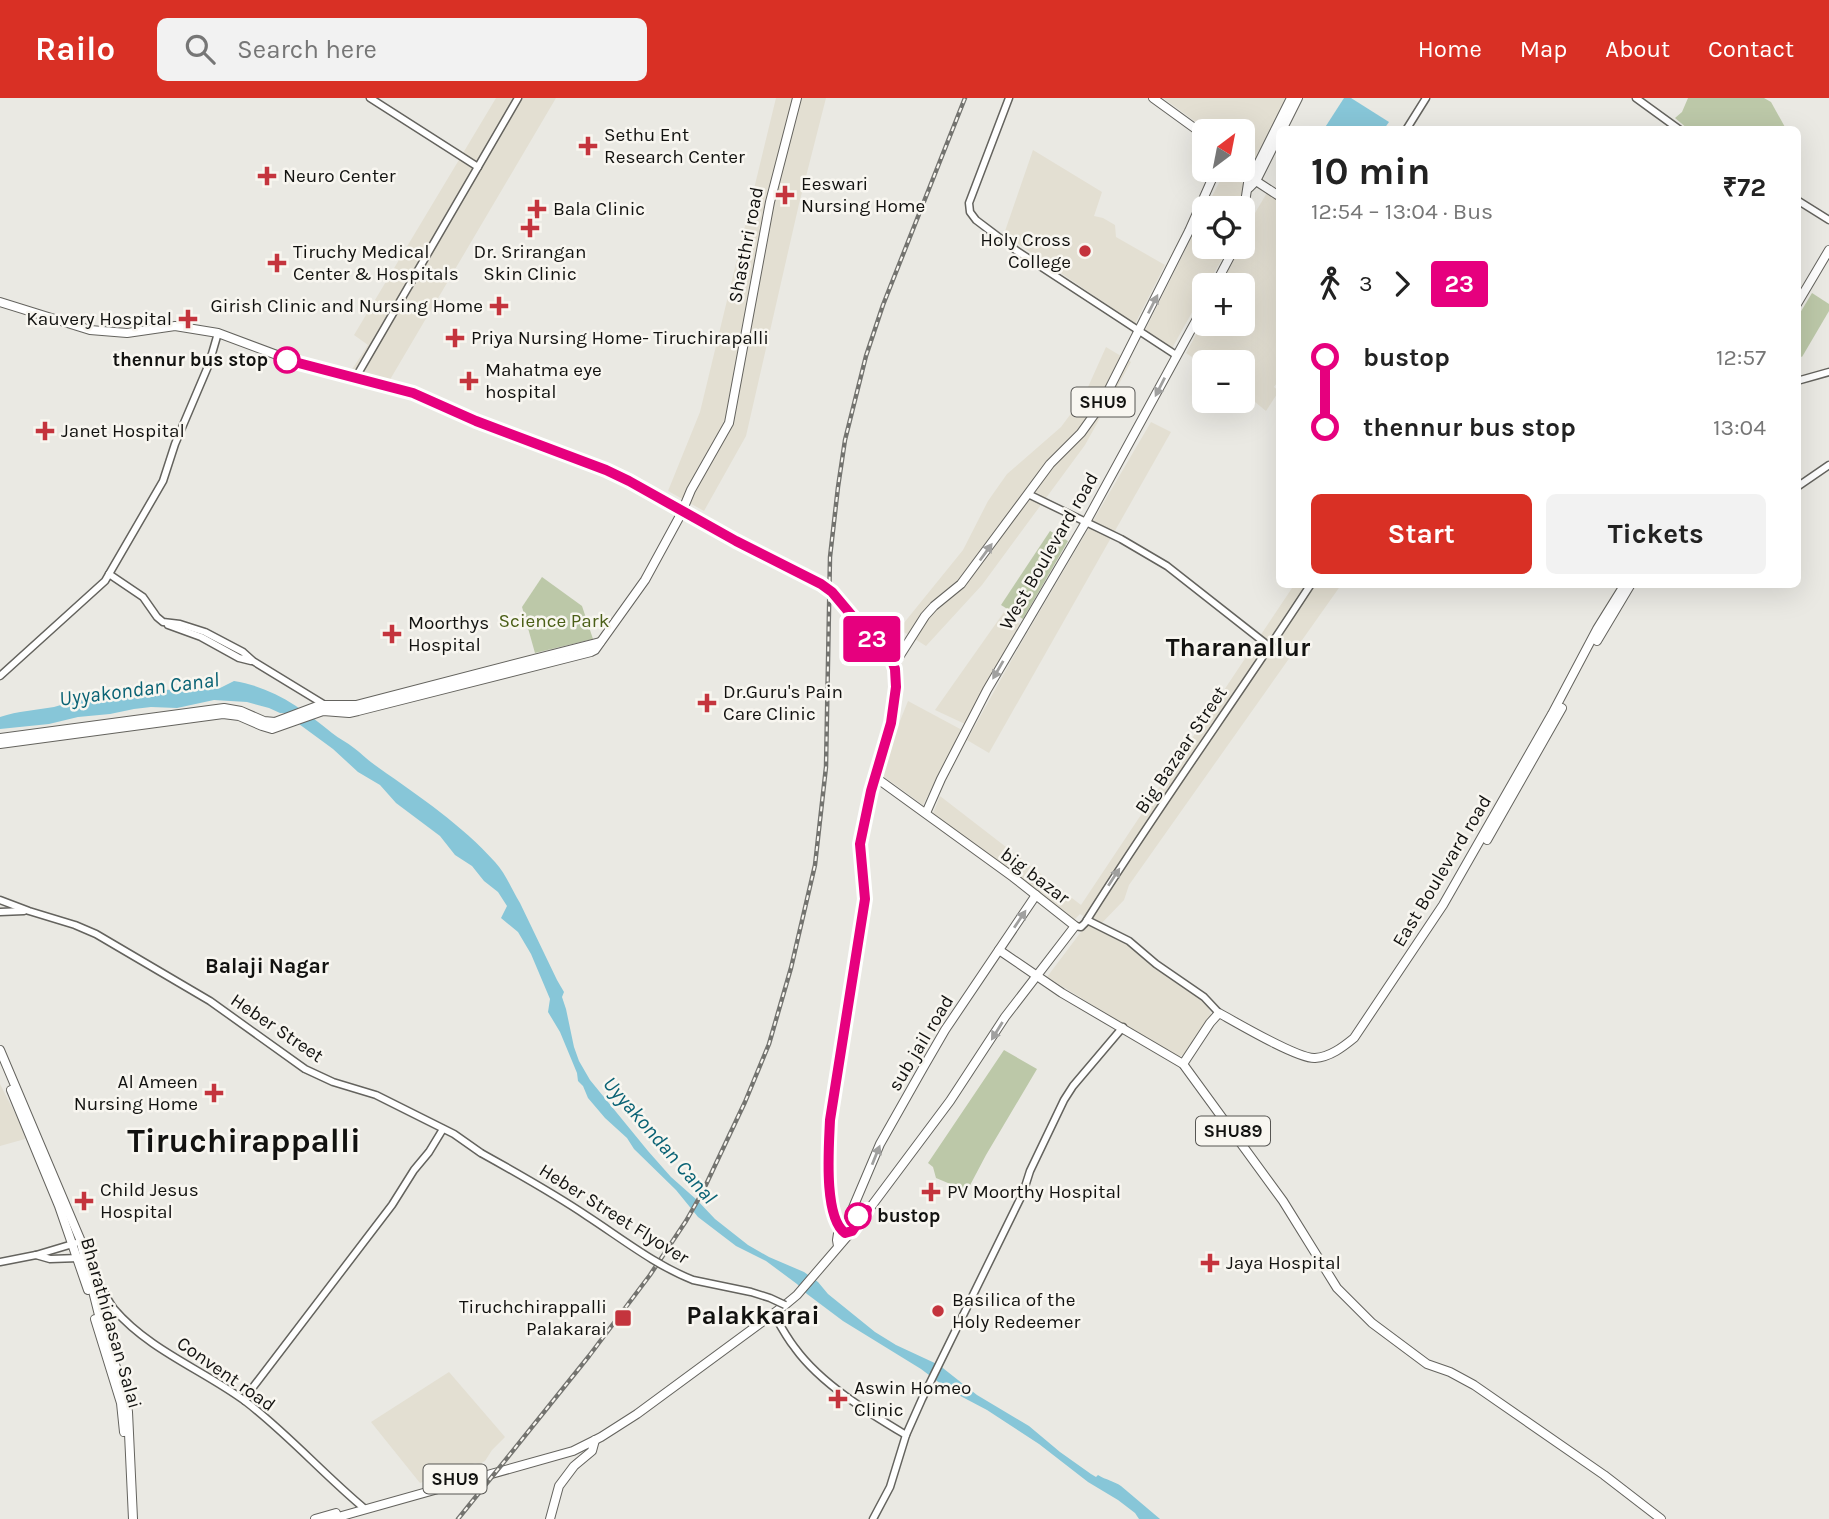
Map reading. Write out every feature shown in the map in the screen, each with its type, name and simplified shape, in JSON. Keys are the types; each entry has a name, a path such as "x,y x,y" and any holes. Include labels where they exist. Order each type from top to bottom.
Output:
{"main road":[{"name":"Shasthri road","path":"600,642 645,580 729,423 770,202 797,98"},
{"path":"1153,98 1192,126"},
{"path":"1277,126 1291,98"},
{"path":"1284,126 1298,98"},
{"path":"1255,170 1276,128"},
{"path":"1249,188 1256,181 1276,141"},
{"path":"1256,181 1276,194"},
{"name":"SHU9","path":"839,1227 833,1209 828,1170 830,1120 865,899 860,844 893,712 895,669 901,653 934,606 961,584 1050,464 1081,433 1101,405 1211,182"},
{"path":"1247,182 1247,196"},
{"path":"1801,288 1829,242"},
{"path":"1801,297 1829,250"},
{"path":"0,302 90,330 127,333 175,326 218,333 286,359 413,393 476,421 615,474 736,541 821,584 832,592 886,652 895,669"},
{"name":"West Boulevard road","path":"926,813 987,690 1086,522 1192,327"},
{"name":"East Boulevard road","path":"1219,1013 1292,1052 1307,1057 1331,1054 1354,1038 1443,905 1623,588"},
{"path":"1368,1020 1376,1013 1450,904 1629,588"},
{"path":"0,744 223,714 239,716 268,729 278,728 324,705 356,705 600,642"},
{"path":"312,711 358,711 591,652 600,642"},
{"path":"886,652 894,656 901,653"},
{"path":"0,738 224,708 241,710 269,722 285,723"},
{"name":"big bazar","path":"853,1229 950,1101 1005,1017 1075,926 875,777"},
{"name":"sub jail road","path":"847,1218 880,1144 945,1030 1036,895"},
{"path":"999,950 1037,977"},
{"name":"SHU89","path":"1037,977 1183,1064 1283,1201 1336,1288 1383,1332 1427,1364 1474,1385 1604,1475 1661,1519"},
{"path":"1183,1064 1219,1013"},
{"name":"Bharathidasan Salai","path":"0,1050 77,1243 125,1395 128,1412 130,1519"},
{"name":"Bharathidasan Salai","path":"0,1064 29,1125"},
{"path":"833,1209 855,1223 853,1229 845,1233 839,1227"},
{"path":"847,1218 858,1216 867,1210"},
{"name":"SHU9","path":"837,1249 841,1220 847,1218"},
{"name":"SHU9","path":"315,1519 595,1440 637,1414 785,1305 797,1295 853,1229"},
{"path":"550,1519 559,1486 574,1466 592,1451 595,1440"},
{"name":"SHU9","path":"331,1519 363,1507"}],"street":[{"path":"370,98 478,167"},
{"path":"356,377 518,98"},
{"path":"1009,98 969,203 970,212 976,220 1017,251 1176,355"},
{"path":"1408,126 1426,98"},
{"path":"1636,98 1674,126"},
{"path":"1801,202 1829,220"},
{"path":"0,676 105,581 163,481 175,444 209,365 218,333"},
{"path":"1801,380 1829,372"},
{"path":"1801,484 1829,465"},
{"path":"1028,494 1121,539 1167,566 1270,647"},
{"path":"109,574 143,597 163,622 205,632 243,652 331,711"},
{"name":"Big Bazaar Street","path":"1087,920 1308,588"},
{"name":"Heber Street","path":"0,900 96,934 210,1001 305,1069 333,1082 376,1095 472,1147"},
{"path":"0,912 29,911"},
{"path":"1075,926 1081,927 1087,920 1129,940 1156,964 1204,997 1219,1013"},
{"path":"873,1519 890,1488 906,1435 1023,1193 1030,1171 1064,1100 1123,1027"},
{"path":"245,1402 247,1395 392,1205 443,1129"},
{"name":"Heber Street Flyover","path":"472,1147 684,1276 765,1296 785,1305"},
{"path":"0,1262 77,1243"},
{"path":"36,1255 50,1259 82,1258"},
{"name":"Convent road","path":"82,1258 94,1272 105,1296 128,1323 150,1342 245,1402 363,1507"},
{"path":"775,1316 795,1349 814,1370 851,1399 906,1435"}],"shaded area":[{"path":"496,98 556,98 388,383 351,371 368,345 354,335"},
{"path":"776,98 826,98 746,436 704,511 668,491 700,412"},
{"path":"1163,98 1287,98 1255,158 1255,119 1192,119"},
{"name":"Holy Cross College","path":"1033,150 1102,192 1094,216 1115,225 1116,237 1165,265 1135,324 1004,234"},
{"path":"1219,182 1243,183 1241,196 1212,196"},
{"path":"1271,186 1276,188 1276,396 1266,411 1255,402 1255,350 1192,350 1192,357 1186,353 1195,336 1255,336 1255,273 1227,273 1234,259 1255,259 1255,213"},
{"path":"1192,237 1192,259 1222,259 1214,273 1192,273 1192,312 1171,350 1144,332"},
{"path":"1106,347 1131,362 1085,445 982,585 926,646 899,629 963,550 988,501 1007,474 1061,427 1084,396"},
{"path":"1151,422 1171,432 989,753 967,740"},
{"path":"1292,588 1339,588 1129,885 1124,900 1099,926 1080,914 1074,920 933,813 940,796 1081,905"},
{"path":"1004,612 1020,624 965,724 935,710"},
{"path":"908,701 962,730 923,805 879,773"},
{"path":"1087,924 1128,941 1154,965 1206,1003 1212,1016 1185,1054 1177,1057 1047,977"},
{"path":"0,1084 23,1129 25,1139 0,1146"},
{"path":"449,1372 505,1437 485,1461 420,1483 371,1422"}],"green space":[{"path":"1688,98 1764,98 1771,102 1784,126 1684,126 1675,118 1682,112"},
{"path":"1812,293 1829,304 1829,311 1802,357 1801,356 1801,311"},
{"path":"1050,531 1068,541 1023,619 1001,605"},
{"name":"Science Park","path":"542,577 582,606 593,639 535,653 522,607"},
{"path":"1004,1050 1037,1069 967,1191 936,1178 933,1167 928,1163"}],"water":[{"path":"1344,98 1351,98 1389,122 1386,126 1326,126"},
{"path":"234,681 262,688 299,708 440,812 495,862 520,903 564,992 562,997 574,1047 590,1080 671,1177 715,1219 748,1245 804,1272 875,1332 939,1365 977,1395 1029,1426 1091,1474 1121,1486 1160,1519 1139,1519 1118,1500 1088,1482 1039,1444 987,1410 949,1390 921,1369 843,1321 766,1261 736,1246 698,1217 676,1190 588,1098 578,1081 560,1032 548,1012 550,999 531,954 518,932 501,918 507,906 498,892 484,881 472,866 455,855 440,836 396,803 380,785 358,772 333,749 284,713 247,702 214,700 177,708 134,709 49,724 0,729 0,717 14,713 95,698 143,695 162,690 220,688"}],"railway":[{"path":"458,1519 589,1356 650,1275 686,1221 745,1102 769,1044 791,968 815,865 826,767 830,557 845,440 866,356 883,305 965,98"}],"bus line":[{"name":"23","path":"287,360 413,393 476,421 615,474 736,541 821,584 832,592 891,658 896,687 891,723 871,791 860,844 865,899 830,1120 828,1149 831,1198 835,1218 841,1230 845,1233 852,1231 867,1210 858,1216"}],"place":[{"name":"Sethu Ent Research Center","path":"588,146"},
{"name":"Neuro Center","path":"267,176"},
{"name":"Eeswari Nursing Home","path":"785,195"},
{"name":"Bala Clinic","path":"537,209"},
{"name":"Dr. Srirangan Skin Clinic","path":"530,228"},
{"name":"Holy Cross College","path":"1085,251"},
{"name":"Tiruchy Medical Center & Hospitals","path":"277,263"},
{"name":"Girish Clinic and Nursing Home","path":"499,306"},
{"name":"Kauvery Hospital","path":"188,319"},
{"name":"Priya Nursing Home- Tiruchirapalli","path":"455,338"},
{"name":"thennur bus stop","path":"287,360"},
{"name":"Mahatma eye hospital","path":"469,381"},
{"name":"Janet Hospital","path":"45,431"},
{"name":"Moorthys Hospital","path":"392,634"},
{"name":"Dr.Guru's Pain Care Clinic","path":"707,703"},
{"name":"Al Ameen Nursing Home","path":"214,1093"},
{"name":"PV Moorthy Hospital","path":"931,1192"},
{"name":"Child Jesus Hospital","path":"84,1201"},
{"name":"bustop","path":"858,1216"},
{"name":"Jaya Hospital","path":"1210,1263"},
{"name":"Basilica of the Holy Redeemer","path":"938,1311"},
{"name":"Tiruchchirappalli Palakarai","path":"623,1318"},
{"name":"Aswin Homeo Clinic","path":"838,1399"}],"district":[{"name":"Tharanallur","path":"1238,647"},
{"name":"Balaji Nagar","path":"267,966"},
{"name":"Tiruchirappalli","path":"244,1141"},
{"name":"Palakkarai","path":"753,1315"}],"water label":[{"name":"Uyyakondan Canal","path":"139,689"},
{"name":"Uyyakondan Canal","path":"660,1140"}]}
